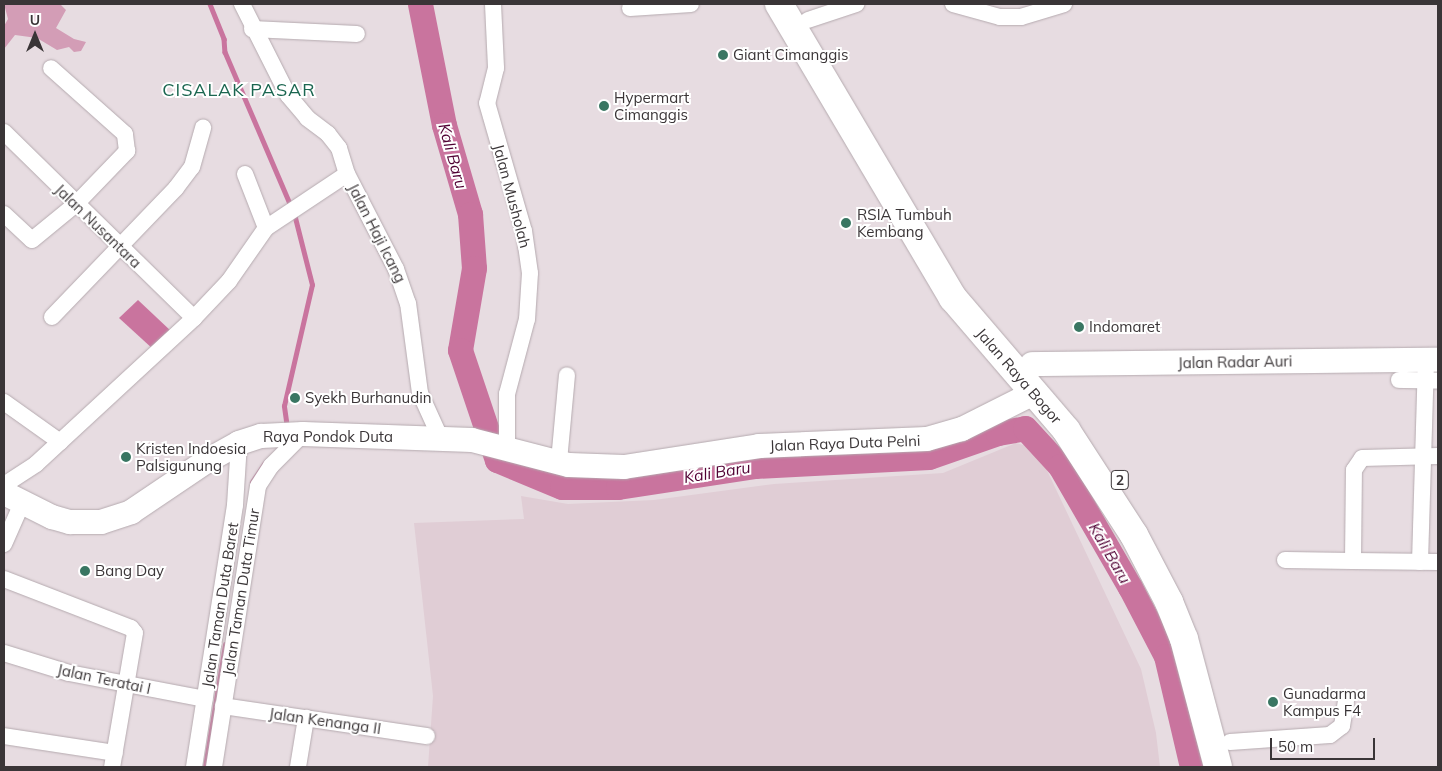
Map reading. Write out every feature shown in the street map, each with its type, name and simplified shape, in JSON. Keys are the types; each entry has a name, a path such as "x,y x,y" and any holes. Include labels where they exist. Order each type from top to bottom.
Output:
{"highway":[{"name":"Jalan Raya Bogor","path":"779,4 892,181 959,276 1092,438 1159,546 1204,648 1233,754"},
{"name":"Jalan Raya Bogor","path":"804,12 953,298 1034,392 1095,472 1160,585 1195,674 1218,767"}],"main road":[{"name":"Jalan Radar Auri","path":"1032,364 1432,370"},
{"name":"Jalan Raya Duta Pelni","path":"504,447 583,468 624,468 759,446 928,439 962,429 1034,392"},
{"name":"Raya Pondok Duta","path":"13,497 52,517 70,522 101,522 117,518 239,443 269,435 440,437 472,440 504,447"}],"street":[{"name":"Jalan Haji Icang","path":"242,4 252,29 300,110 328,134 339,148 346,174 404,288 416,378 424,407 440,437"},
{"name":"Jalan Musholah","path":"493,4 496,68 487,103 524,231 530,274 527,319 507,394 504,447"},
{"path":"630,8 691,4"},
{"path":"804,12 856,4"},
{"path":"953,4 1000,16 1021,16 1064,4"},
{"path":"252,29 357,34"},
{"path":"4,214 32,240 76,204 127,151 128,140 119,127 51,68"},
{"path":"52,317 120,247 192,167 204,128"},
{"name":"Jalan Nusantara","path":"4,132 194,318"},
{"path":"245,174 266,228"},
{"path":"4,485 36,464 194,318 228,281 266,228 321,194 346,174"},
{"path":"1399,380 1432,370 1430,456 1420,562"},
{"path":"559,461 567,375"},
{"path":"4,402 60,442"},
{"name":"Jalan Taman Duta Timur","path":"214,767 258,486 271,466 299,434"},
{"name":"Jalan Taman Duta Baret","path":"194,767 235,505 239,443"},
{"path":"1353,561 1354,470 1358,462 1370,456 1430,456"},
{"path":"4,544 13,497"},
{"path":"1285,560 1438,562"},
{"path":"4,579 131,628 135,633 135,642 113,760 4,736"},
{"name":"Jalan Teratai I","path":"4,653 44,667 205,699"},
{"path":"1233,754 1330,735 1342,726 1346,700"},
{"name":"Jalan Kenanga II","path":"223,706 427,736"},
{"path":"298,767 306,718"}],"shaded area":[{"path":"4,4 61,5 66,10 56,28 74,39 86,42 81,51 74,52 69,47 57,50 37,38 15,35 4,49 4,26 8,19"},
{"path":"138,300 172,332 154,350 119,318"},
{"path":"1016,443 1027,446 1044,464 1141,669 1156,733 1160,767 428,767 433,696 414,523 524,519 521,496 568,504 654,500 774,484 943,473"}],"waterway":[{"path":"210,4 224,39 225,52 291,206"},
{"name":"Kali Baru","path":"420,4 444,125 470,214 474,268 460,350 497,460 562,487 618,487 755,466 929,457 998,433 1025,428 1060,466 1130,587 1166,656 1192,767"},
{"path":"287,428 284,406 312,285 294,214"},
{"path":"252,482 264,464"},
{"path":"205,767 225,645"}],"place":[{"name":"Giant Cimanggis","path":"723,55"},
{"name":"Hypermart Cimanggis","path":"604,106"},
{"name":"RSIA Tumbuh Kembang","path":"846,223"},
{"name":"Indomaret","path":"1079,327"},
{"name":"Syekh Burhanudin","path":"295,398"},
{"name":"Kristen Indoesia Palsigunung","path":"126,457"},
{"name":"Bang Day","path":"85,571"},
{"name":"Gunadarma Kampus F4","path":"1273,702"}],"district":[{"name":"CISALAK PASAR","path":"239,90"}]}
